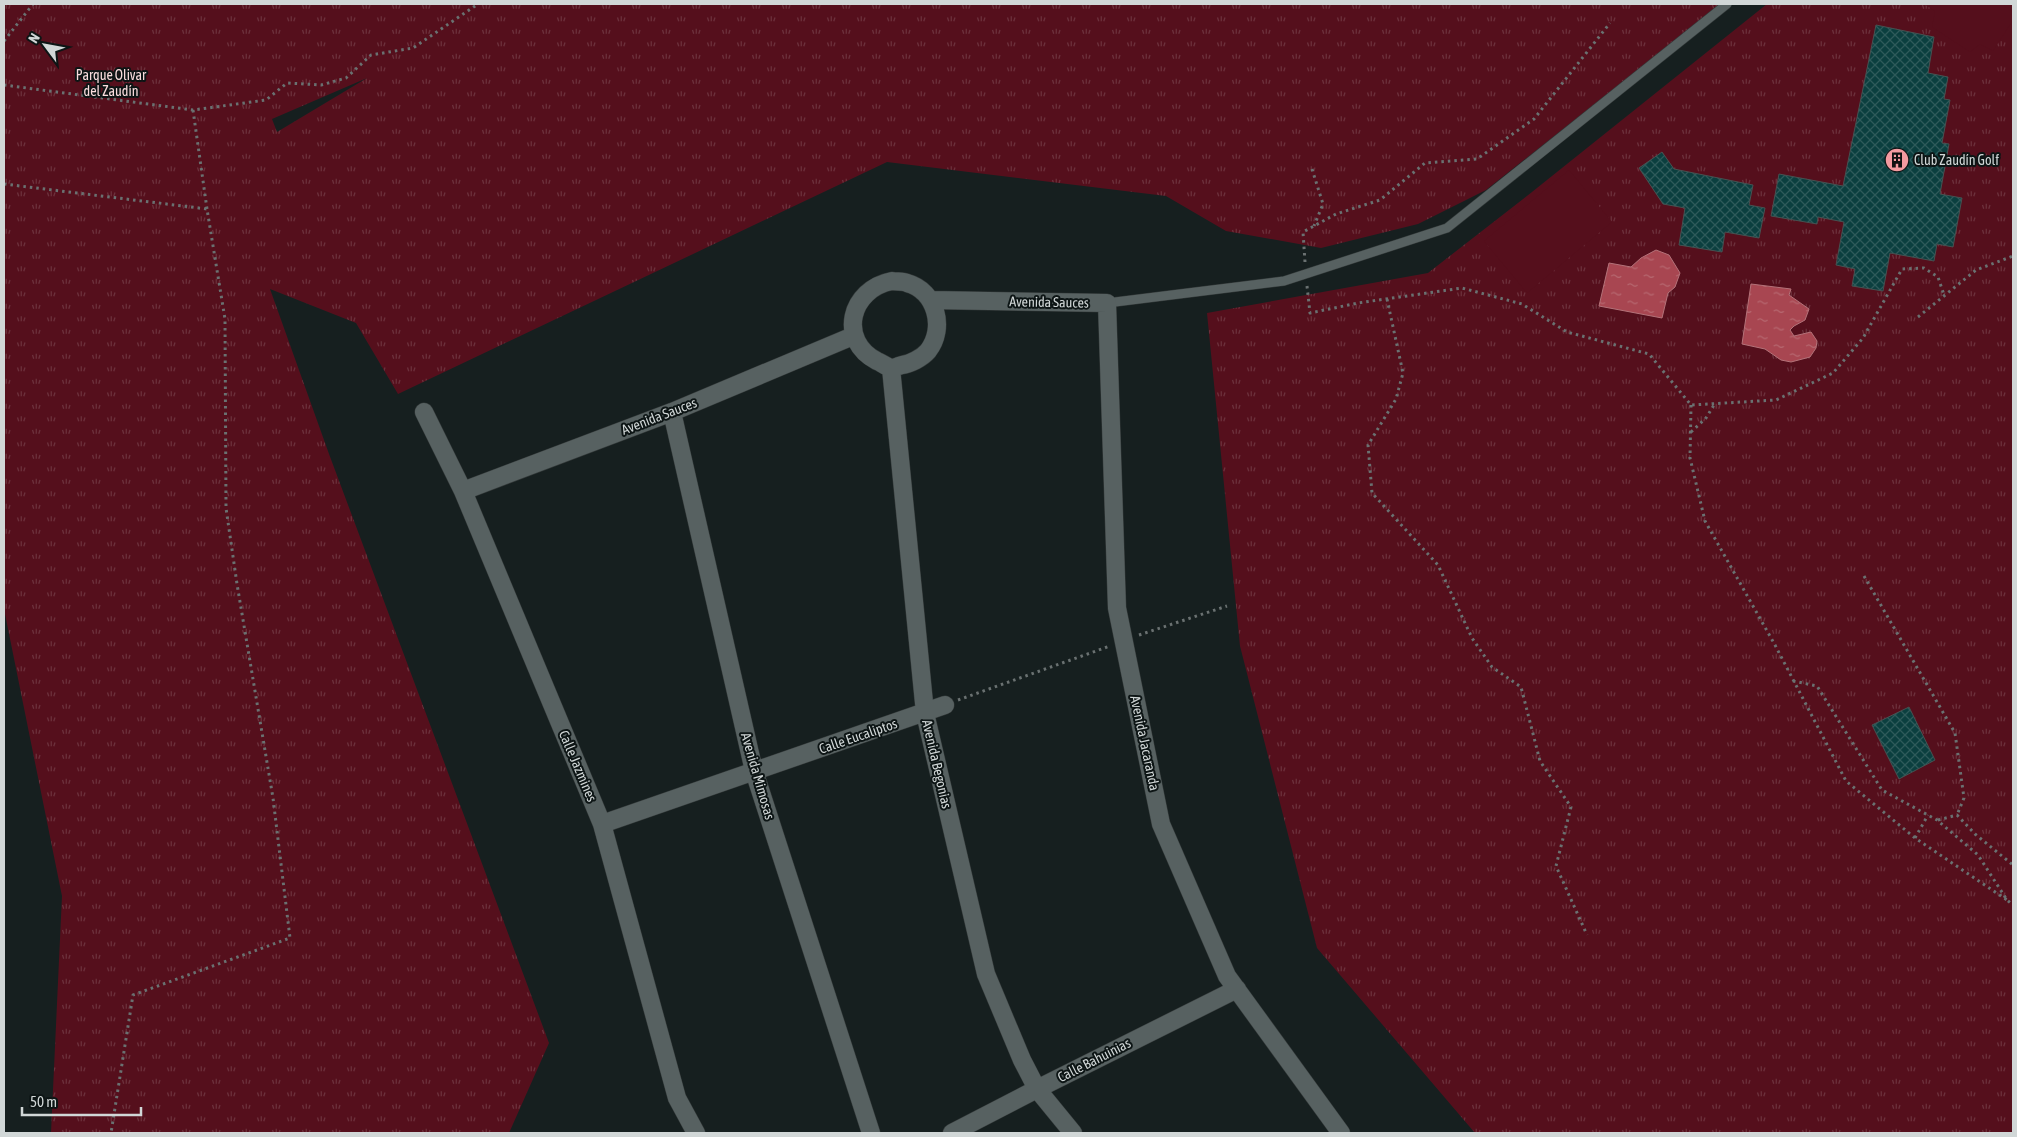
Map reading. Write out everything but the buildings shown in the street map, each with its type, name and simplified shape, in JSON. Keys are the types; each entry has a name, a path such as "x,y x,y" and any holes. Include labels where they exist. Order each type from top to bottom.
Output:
{"street":[{"path":"884,283 907,283 920,289 930,300 936,310 938,325 935,339 927,352 909,364 891,368 867,355 854,336 854,313 860,300 870,289 884,283"},
{"name":"Avenida Sauces","path":"930,300 1107,303"},
{"name":"Avenida Jacaranda","path":"1107,303 1117,608 1161,824 1227,976 1341,1133"},
{"name":"Avenida Sauces","path":"463,491 672,412 854,336"},
{"name":"Avenida Begonias","path":"891,368 925,713 986,974 1022,1060 1037,1089 1073,1133"},
{"name":"Calle Jazmines","path":"424,412 463,491 602,824 677,1098 696,1133"},
{"name":"Avenida Mimosas","path":"672,412 754,771 871,1133"},
{"name":"Calle Eucaliptos","path":"602,824 946,705"},
{"name":"Calle Bahuinias","path":"952,1133 1236,989"}],"lane":[{"path":"1107,303 1284,280 1447,228 1727,4"}],"path":[{"path":"4,40 33,4"},
{"path":"4,85 193,110 266,100 287,83 321,85 346,78 371,55 413,48 478,4"},
{"path":"1610,23 1534,119 1477,159 1425,162 1380,200 1336,214 1303,232 1310,313 1462,288 1522,304 1568,332 1649,354 1691,405 1690,458 1705,521 1775,645 1792,681 1846,781 1915,838 2013,905"},
{"path":"111,1133 133,995 290,938 273,798 226,508 225,319 193,110"},
{"path":"1312,169 1323,204 1314,226"},
{"path":"4,184 207,209"},
{"path":"1918,317 1976,270 2013,256"},
{"path":"1691,405 1776,400 1833,373 1864,338 1902,269 1924,268 1938,277 1944,295"},
{"path":"1387,299 1403,373 1396,399 1368,445 1372,493 1438,565 1472,638 1492,667 1521,686 1540,761 1571,806 1556,866 1587,935"},
{"path":"1690,433 1706,418 1714,404"},
{"path":"1864,576 1955,733 1964,798 1957,816"},
{"path":"946,705 1227,606"},
{"path":"1792,681 1817,686 1882,790 1937,820 1978,855 2007,900"},
{"path":"1915,838 1928,815"},
{"path":"1937,820 1957,816"},
{"path":"1957,816 1975,834 2013,865"}],"green space":[{"name":"Parque Olivar del Zaudín","path":"4,4 1721,4 1486,190 1418,224 1321,248 1226,231 1166,196 887,162 398,394 356,323 270,289 329,454 549,1043 509,1133 51,1133 62,896 4,609","holes":["367,78 277,132 272,119"]},
{"name":"Club Zaudín Golf","path":"1767,4 2013,4 2013,1133 1475,1133 1317,948 1240,646 1207,313 1428,273"},
{"path":"1924,4 2005,4 2004,6 2013,12 2013,20 1993,51 1980,44 1970,52 1932,27 1935,11"},
{"path":"1569,170 1612,222 1527,293 1484,241"}],"water":[{"path":"1656,250 1669,255 1680,273 1675,287 1668,293 1662,318 1599,306 1609,263 1631,267 1641,258"},
{"path":"1751,284 1791,289 1789,295 1809,309 1805,320 1790,330 1794,336 1811,332 1817,341 1816,348 1810,357 1791,362 1781,360 1765,349 1742,344"}],"place":[{"name":"Club Zaudín Golf","path":"1897,160"}]}
